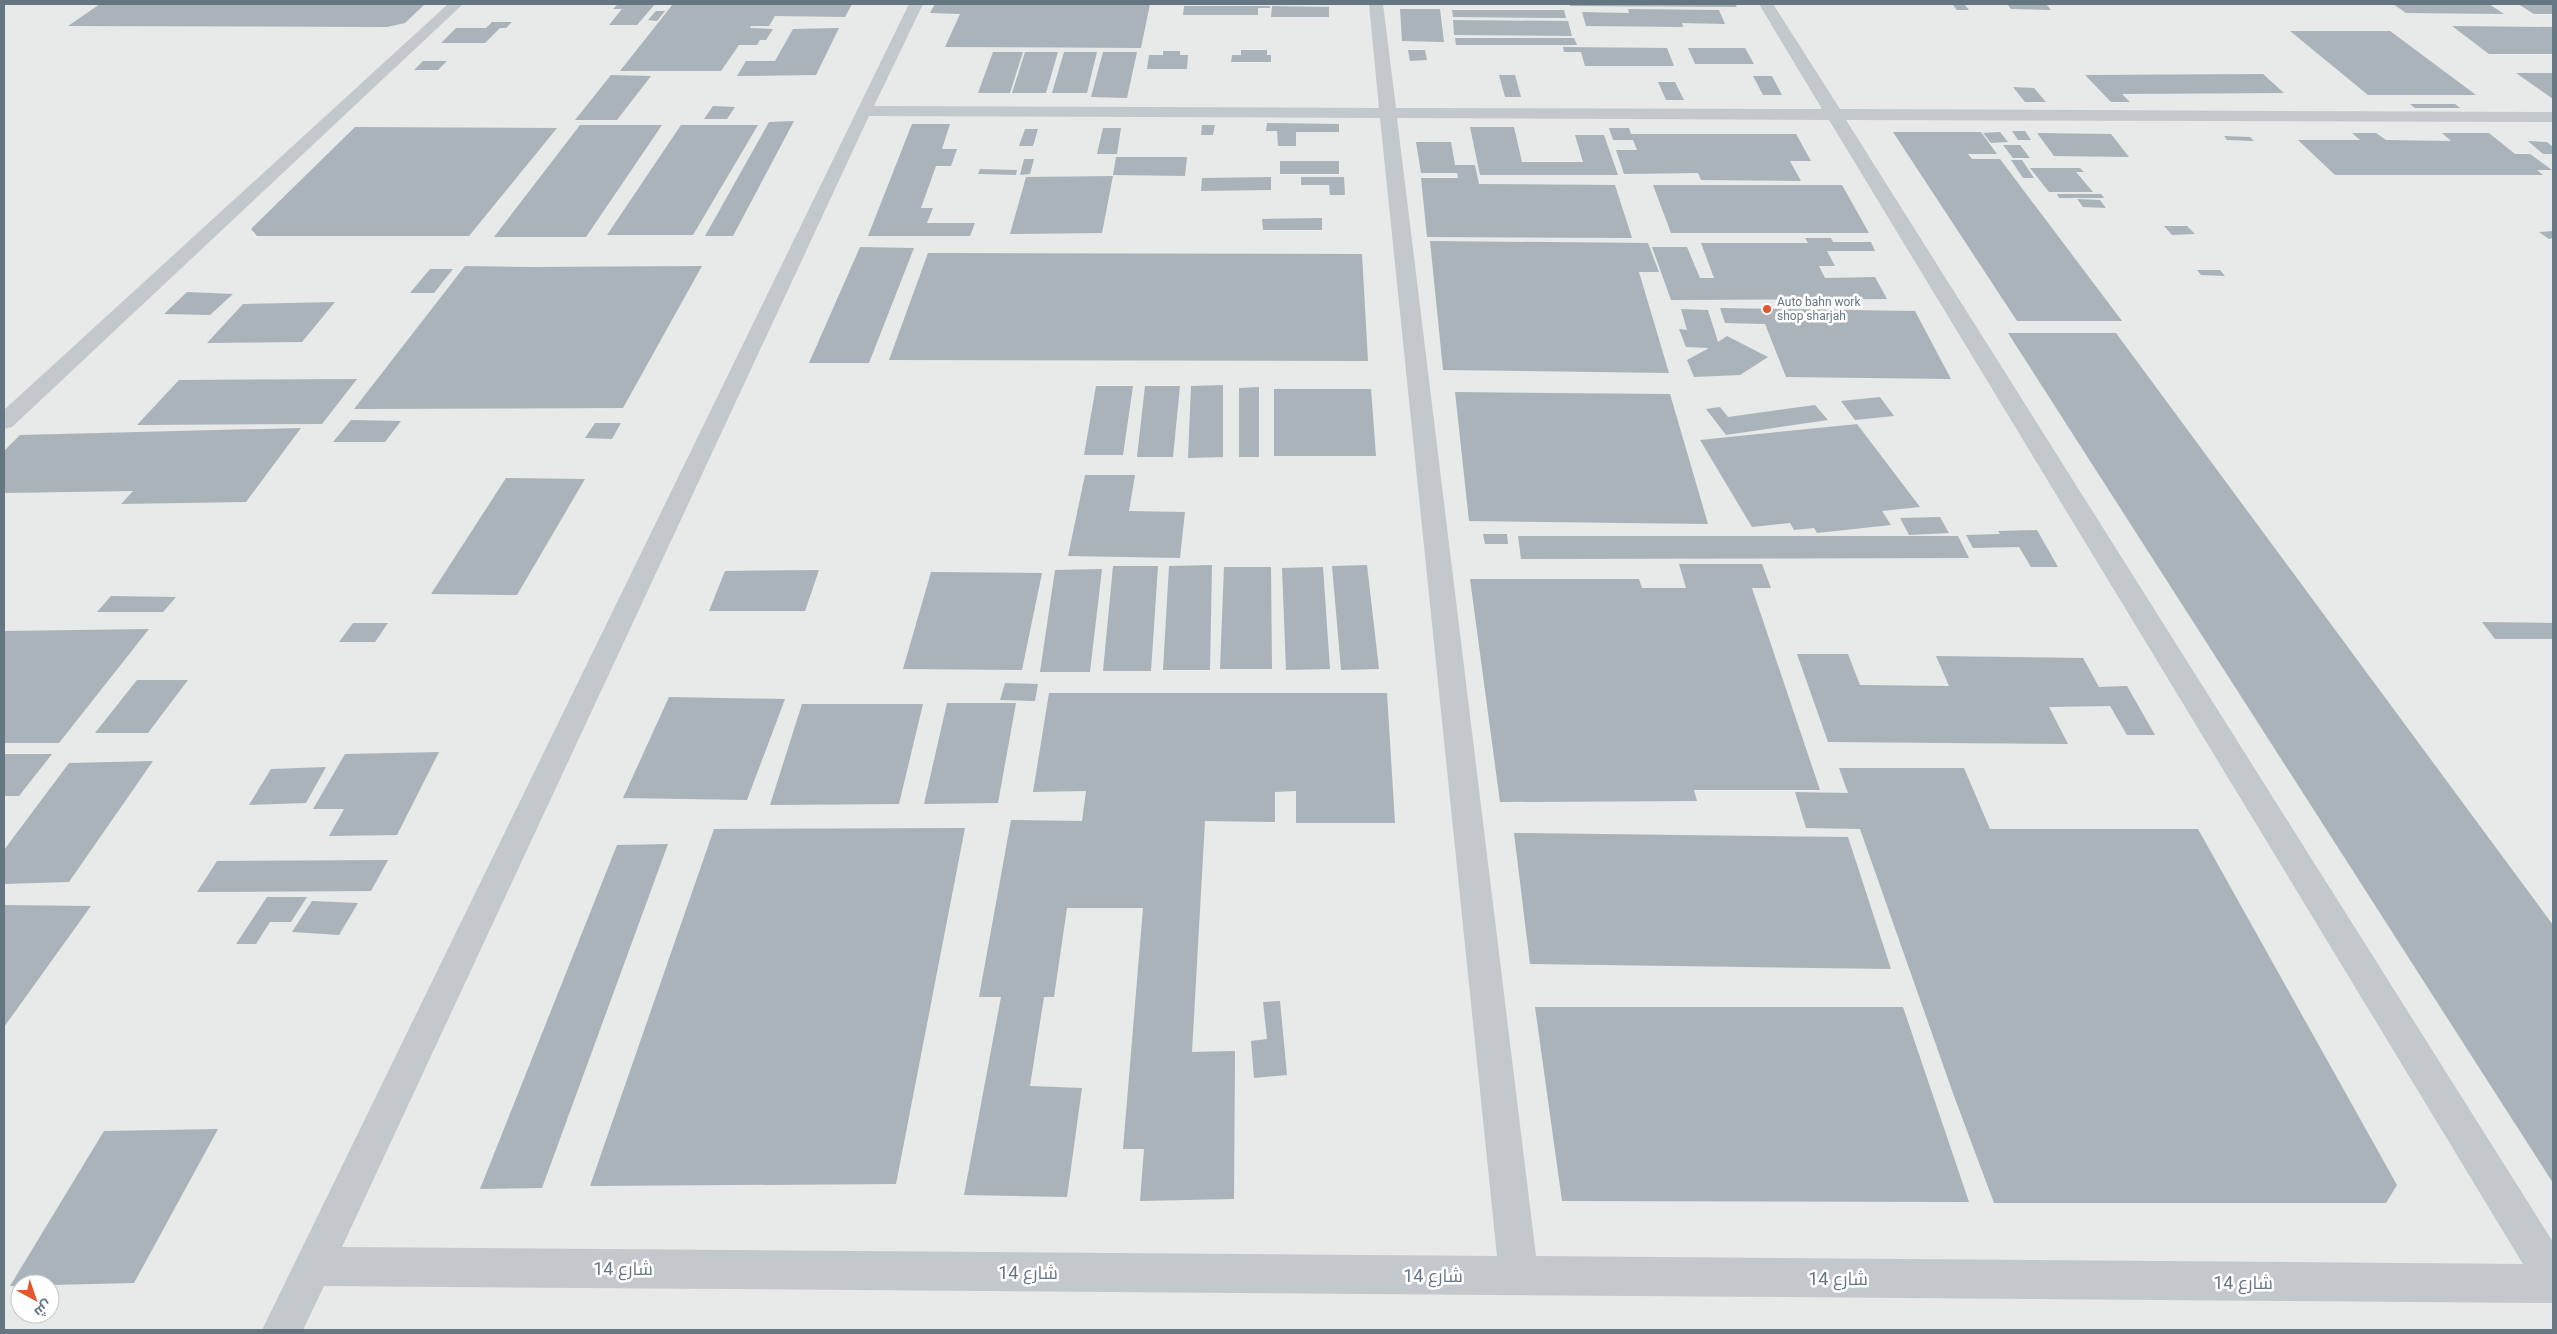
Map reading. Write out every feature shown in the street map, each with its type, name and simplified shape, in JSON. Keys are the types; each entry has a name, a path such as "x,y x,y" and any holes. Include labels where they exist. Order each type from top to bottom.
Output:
{"street":[{"path":"4,422 456,4"},
{"path":"282,1330 863,111 916,4"},
{"path":"1376,4 1518,1276"},
{"path":"1766,4 2553,1277"},
{"path":"863,111 2553,117"},
{"name":"شارع 14","path":"313,1266 2553,1284"}],"shaded area":[{"path":"4,4 2553,4 2553,1330 4,1330"}],"building":[{"path":"100,4 425,4 405,23 387,27 68,26"},
{"path":"618,4 655,4 637,25 609,25 622,9 613,9"},
{"path":"673,4 852,4 845,17 775,16 769,26 751,26 750,28 773,29 766,40 760,40 757,45 739,45 721,71 620,71"},
{"path":"935,4 1150,4 1141,48 945,47 960,14 930,13"},
{"path":"1569,4 1735,4 1737,7 1570,6"},
{"path":"1952,4 1964,4 1969,10 1957,10"},
{"path":"2007,4 2046,4 2051,10 2011,9"},
{"path":"2393,4 2489,4 2504,14 2406,13"},
{"path":"2518,4 2553,4 2553,14 2534,14"},
{"path":"1184,6 1270,6 1270,8 1258,8 1258,15 1183,15"},
{"path":"1272,6 1329,7 1329,17 1271,17"},
{"path":"1400,9 1440,9 1444,42 1402,41"},
{"path":"1628,9 1719,10 1725,24 1682,23 1683,27 1586,26 1582,12 1629,13"},
{"path":"1452,10 1564,10 1566,18 1453,17"},
{"path":"656,11 665,11 657,21 648,20"},
{"path":"1453,20 1568,21 1572,36 1454,35"},
{"path":"492,22 512,22 506,28 500,28 485,43 441,43 456,28 486,28"},
{"path":"2452,26 2553,27 2553,54 2489,54"},
{"path":"839,28 816,75 737,76 746,61 775,61 793,29"},
{"path":"2290,31 2390,31 2476,95 2368,95"},
{"path":"1455,38 1574,38 1577,45 1456,45"},
{"path":"1563,47 1667,48 1674,66 1585,66 1581,52 1564,52"},
{"path":"1688,48 1745,48 1754,64 1695,64"},
{"path":"1241,50 1267,50 1267,55 1271,55 1271,62 1231,62 1232,55 1241,55"},
{"path":"1408,50 1425,50 1427,60 1410,61"},
{"path":"1163,51 1180,51 1180,55 1188,55 1187,69 1147,69 1149,55 1163,55"},
{"path":"993,52 1023,52 1010,93 978,93"},
{"path":"1025,52 1058,52 1046,93 1012,93"},
{"path":"1064,52 1097,52 1087,93 1052,93"},
{"path":"1103,52 1137,52 1127,98 1091,97"},
{"path":"423,61 447,61 438,70 414,70"},
{"path":"2516,73 2553,73 2553,99"},
{"path":"2263,74 2284,93 2122,94 2130,102 2111,102 2085,75"},
{"path":"611,75 651,76 617,120 575,120"},
{"path":"1499,75 1515,75 1521,97 1505,97"},
{"path":"1753,76 1772,76 1782,95 1763,95"},
{"path":"1658,82 1675,82 1684,100 1666,100"},
{"path":"2013,87 2034,88 2046,102 2025,102"},
{"path":"2410,104 2455,104 2460,108 2415,108"},
{"path":"713,106 735,107 727,119 704,119"},
{"path":"794,121 733,236 705,236 769,122"},
{"path":"1267,123 1339,124 1339,132 1296,132 1296,146 1278,146 1277,131 1266,131"},
{"path":"912,124 950,124 942,149 957,149 951,166 936,166 921,208 933,208 927,223 975,223 970,236 868,236"},
{"path":"580,125 662,125 586,237 494,237"},
{"path":"681,125 758,125 693,235 607,235"},
{"path":"1202,125 1215,125 1213,135 1201,135"},
{"path":"355,127 557,128 469,236 257,236 251,229"},
{"path":"1470,127 1514,127 1522,162 1583,162 1575,135 1604,135 1618,175 1480,175"},
{"path":"1103,128 1121,128 1117,154 1097,154"},
{"path":"1609,128 1629,128 1631,134 1796,134 1811,161 1790,161 1801,181 1701,180 1698,173 1624,174 1616,150 1637,150 1633,140 1613,140"},
{"path":"1025,129 1038,129 1033,146 1019,146"},
{"path":"2012,131 2025,131 2031,140 2018,140"},
{"path":"1893,132 1981,132 1997,154 1968,154 1972,159 2000,159 2122,321 2017,321"},
{"path":"2000,132 2008,142 1991,143 1983,133"},
{"path":"2037,133 2111,134 2129,157 2054,156"},
{"path":"2352,133 2376,133 2386,140 2451,141 2442,133 2489,133 2515,154 2530,154 2552,170 2537,170 2543,175 2335,175 2298,140 2360,140"},
{"path":"2224,136 2250,137 2254,141 2227,140"},
{"path":"2528,141 2547,142 2553,147 2553,154 2543,154"},
{"path":"1416,142 1451,142 1455,165 1475,165 1479,184 1615,185 1632,238 1427,237 1421,178 1458,178 1457,173 1421,173"},
{"path":"2003,145 2020,145 2030,158 2013,158"},
{"path":"1116,157 1187,157 1185,176 1113,175"},
{"path":"1024,159 1034,159 1030,174 1020,175"},
{"path":"2011,160 2022,160 2034,178 2023,178"},
{"path":"1280,161 1339,161 1339,174 1280,174"},
{"path":"2030,168 2080,168 2084,172 2076,172 2093,192 2049,192"},
{"path":"980,169 1017,170 1016,175 978,174"},
{"path":"1113,176 1102,233 1010,234 1026,177"},
{"path":"1271,177 1271,190 1201,191 1202,178"},
{"path":"1301,177 1344,177 1345,195 1330,195 1329,185 1301,185"},
{"path":"1653,185 1842,185 1869,233 1671,233"},
{"path":"2057,194 2101,194 2104,198 2059,198"},
{"path":"2077,199 2100,200 2106,208 2083,207"},
{"path":"1322,218 1322,230 1263,230 1262,219"},
{"path":"2164,226 2187,226 2195,234 2172,235"},
{"path":"2553,231 2553,238 2549,239 2539,232"},
{"path":"1805,238 1831,238 1833,242 1871,242 1875,251 1827,251 1835,266 1819,266 1825,278 1875,277 1887,299 1671,300 1652,247 1687,247 1700,278 1714,278 1701,243 1808,243"},
{"path":"1430,241 1648,243 1659,272 1639,272 1669,373 1443,370"},
{"path":"860,247 914,248 869,363 809,363"},
{"path":"928,253 1362,254 1368,361 889,360"},
{"path":"465,266 702,266 623,408 354,409"},
{"path":"430,269 453,269 434,293 410,293"},
{"path":"2197,270 2220,270 2225,276 2201,275"},
{"path":"187,292 233,294 210,315 164,314"},
{"path":"335,302 302,342 207,343 243,304"},
{"path":"1720,308 1915,311 1951,379 1786,377 1765,324 1725,323"},
{"path":"1681,309 1708,310 1718,342 1727,336 1768,357 1740,375 1694,377 1687,360 1709,348 1686,347 1679,329 1687,330"},
{"path":"2008,333 2116,333 2553,925 2553,1183"},
{"path":"357,379 322,424 137,425 179,380"},
{"path":"1223,385 1223,457 1188,458 1191,386"},
{"path":"1096,386 1133,386 1123,455 1084,455"},
{"path":"1145,386 1180,386 1173,457 1137,457"},
{"path":"1259,387 1259,457 1239,457 1239,388"},
{"path":"1274,389 1371,389 1376,456 1274,456"},
{"path":"1455,392 1670,394 1708,524 1469,521"},
{"path":"1880,397 1894,416 1855,420 1841,401"},
{"path":"1815,405 1828,420 1726,435 1706,409 1720,407 1728,417"},
{"path":"351,420 401,421 385,442 333,442"},
{"path":"595,423 621,423 612,439 585,438"},
{"path":"1857,424 1920,507 1882,511 1891,525 1817,533 1814,528 1794,530 1790,523 1752,527 1700,440"},
{"path":"301,428 246,502 121,504 133,491 4,493 4,451 20,435"},
{"path":"1085,475 1135,475 1129,511 1185,512 1180,558 1068,556"},
{"path":"506,478 585,479 517,595 431,594"},
{"path":"1940,517 1949,533 1909,535 1900,518"},
{"path":"2037,530 2058,567 2031,567 2019,547 1973,548 1966,535 2000,534 1998,531"},
{"path":"1483,534 1507,534 1508,544 1485,544"},
{"path":"1518,536 1958,536 1969,558 1521,559"},
{"path":"1679,564 1762,564 1771,588 1752,588 1820,790 1694,790 1697,801 1500,802 1470,579 1639,579 1642,588 1686,588"},
{"path":"1212,565 1210,670 1163,670 1169,566"},
{"path":"1367,565 1379,669 1341,670 1332,566"},
{"path":"1113,566 1158,566 1151,671 1103,671"},
{"path":"1224,567 1271,567 1272,669 1220,669"},
{"path":"1323,567 1330,669 1286,670 1282,568"},
{"path":"1102,569 1090,672 1040,672 1055,570"},
{"path":"819,570 805,611 709,611 725,571"},
{"path":"931,572 1042,573 1022,670 903,669"},
{"path":"111,596 176,597 163,612 97,612"},
{"path":"2482,622 2553,623 2553,639 2495,639"},
{"path":"353,623 388,623 375,642 339,642"},
{"path":"149,629 59,743 4,743 4,631"},
{"path":"1797,654 1848,654 1860,685 1949,686 1936,656 2083,658 2099,687 2127,686 2155,735 2127,735 2110,706 2049,707 2068,744 1828,742"},
{"path":"137,680 188,680 148,733 95,733"},
{"path":"1005,683 1038,684 1035,701 1000,700"},
{"path":"1049,693 1387,693 1395,823 1296,823 1296,791 1275,792 1275,822 1205,821 1192,1052 1235,1051 1234,1199 1140,1201 1144,1149 1123,1149 1143,908 1067,908 1054,997 1044,997 1030,1086 1082,1088 1067,1197 964,1195 1001,997 979,997 1011,820 1082,821 1086,791 1033,792"},
{"path":"669,697 785,699 747,800 623,798"},
{"path":"947,703 1016,703 998,803 924,804"},
{"path":"802,704 923,704 899,804 770,805"},
{"path":"439,752 397,835 329,836 344,809 313,809 345,754"},
{"path":"4,754 52,754 19,796 4,796"},
{"path":"153,761 69,882 4,884 4,850 69,763"},
{"path":"326,767 306,803 249,805 271,769"},
{"path":"1839,768 1964,768 1990,829 2198,829 2397,1185 2386,1203 1994,1203 1954,1096 1860,829 1806,828 1795,792 1848,793"},
{"path":"965,828 896,1184 590,1186 714,829"},
{"path":"1514,833 1848,837 1891,969 1530,964"},
{"path":"668,844 542,1188 480,1189 617,845"},
{"path":"388,860 371,891 197,892 217,861"},
{"path":"267,897 307,897 291,922 270,922 256,944 236,944"},
{"path":"312,901 358,903 339,935 292,932"},
{"path":"4,905 91,906 4,1027"},
{"path":"1280,1001 1287,1075 1254,1078 1251,1041 1267,1039 1263,1002"},
{"path":"1535,1007 1903,1007 1969,1202 1562,1201"},
{"path":"218,1129 134,1283 60,1285 60,1274 17,1274 104,1131"}],"place":[{"name":"Auto bahn work shop sharjah","path":"1767,309"}]}
